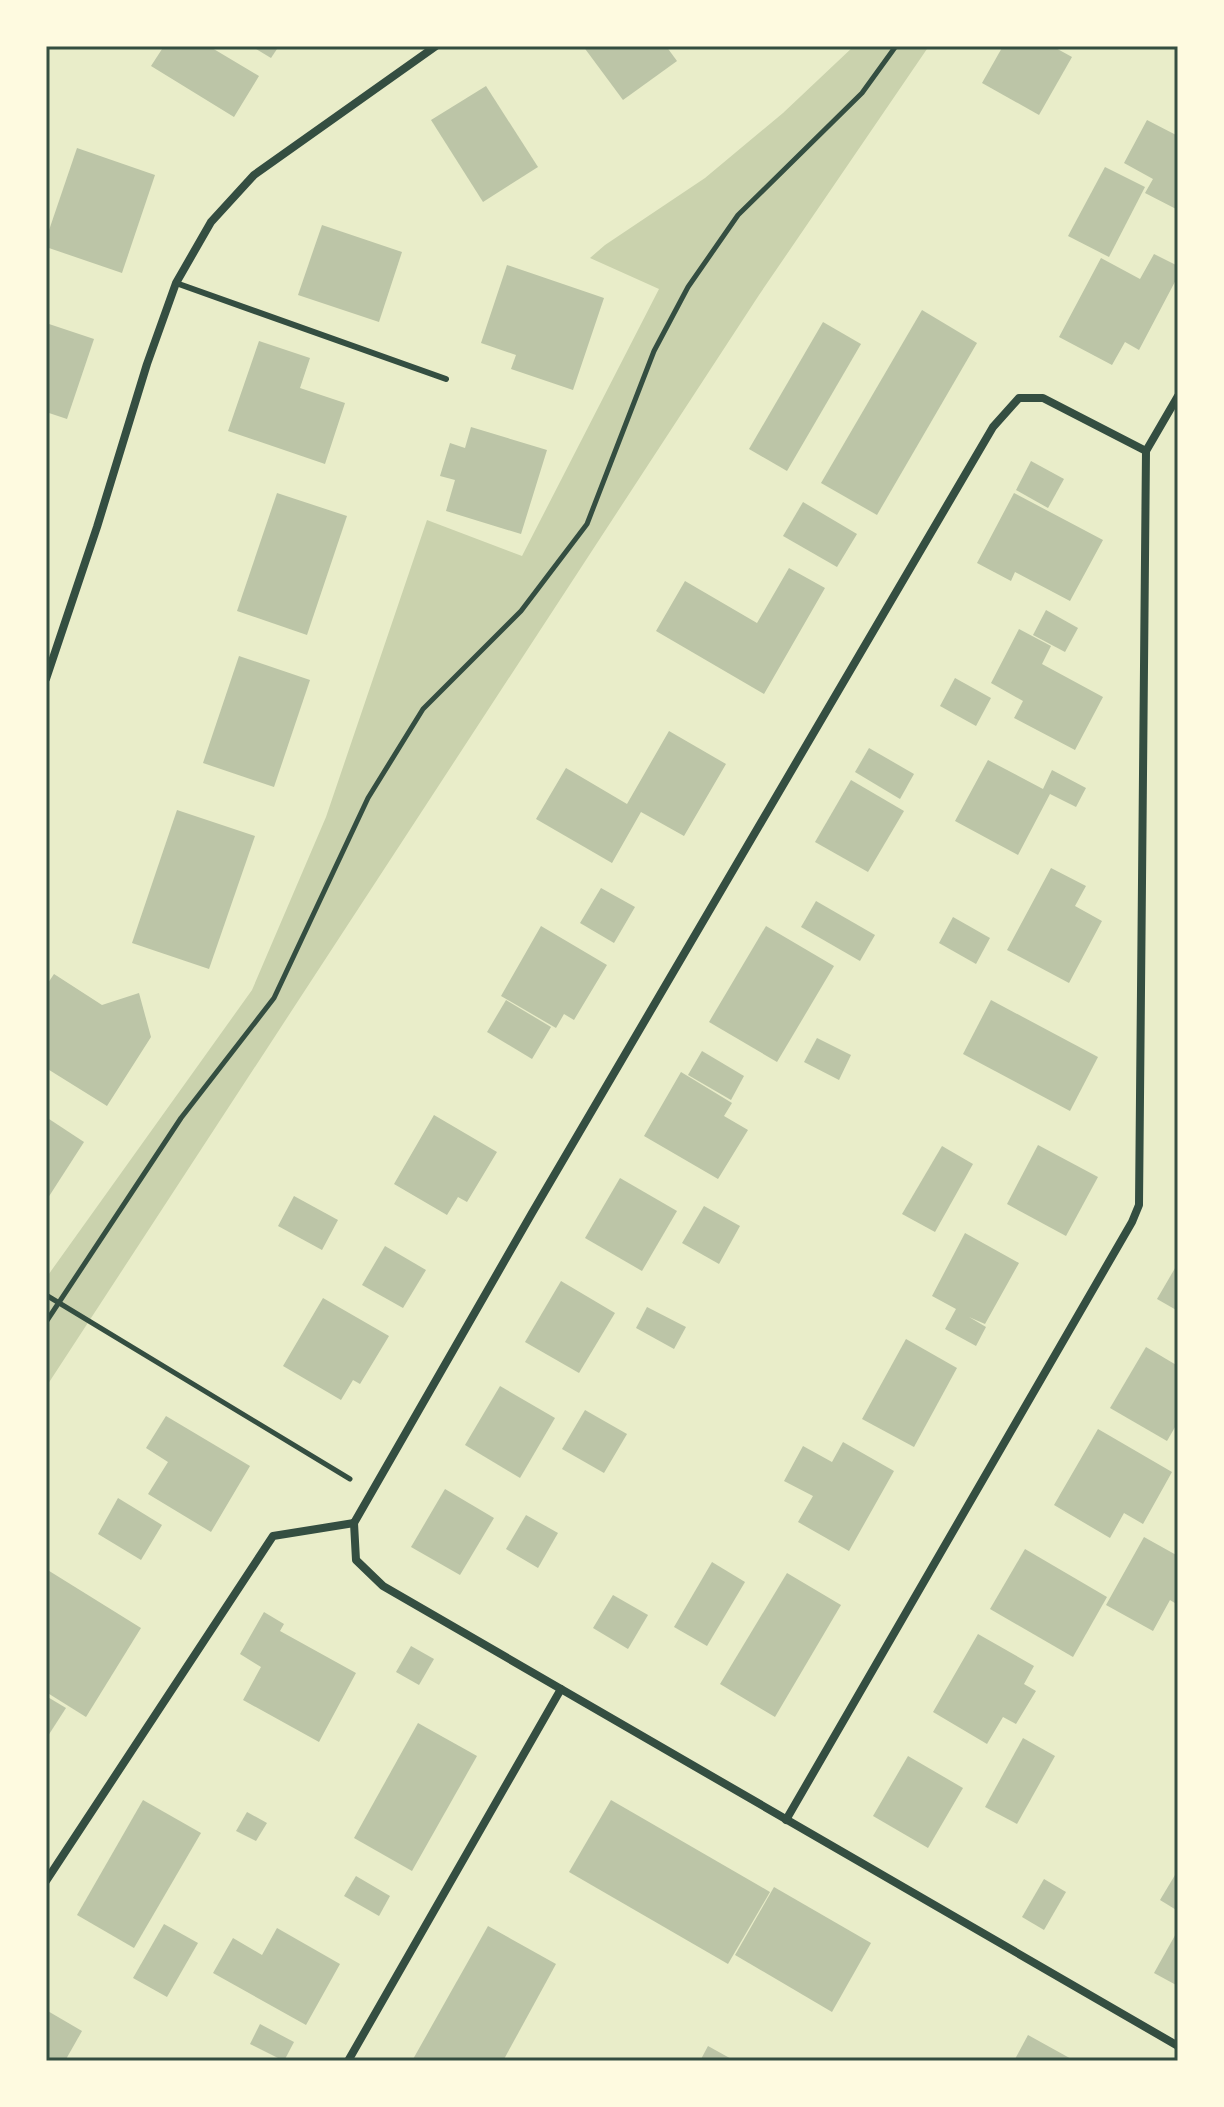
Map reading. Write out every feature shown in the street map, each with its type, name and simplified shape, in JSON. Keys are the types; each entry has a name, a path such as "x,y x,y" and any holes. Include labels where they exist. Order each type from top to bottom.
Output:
{"street":[{"path":"46,679 176,283 211,222 254,175 436,46"},
{"path":"786,1820 1139,1205 1146,451 1178,396"},
{"path":"1146,451 1043,398 1019,398 993,427 354,1523 356,1560 383,1586 1178,2046"},
{"path":"46,1881 273,1536 354,1523"},
{"path":"348,2061 561,1689"}],"lane":[{"path":"176,283 446,379"}],"path":[{"path":"46,1322 181,1118 274,998 368,798 423,709 521,611 587,524 654,351 688,287 738,215 862,93 896,46"},
{"path":"46,1295 371,1492"}],"green space":[{"path":"854,46 929,46 759,295 46,1387 46,1278 252,990 326,817 427,520 522,556 659,289 590,258 705,178 783,113"}],"building":[{"path":"164,46 213,46 259,76 234,117 151,66"},
{"path":"251,46 279,46 271,58"},
{"path":"583,46 666,46 677,61 623,100"},
{"path":"1003,46 1052,46 1072,57 1039,115 982,83"},
{"path":"486,86 538,167 483,202 431,120"},
{"path":"1147,120 1178,136 1178,210 1145,193 1153,179 1124,163"},
{"path":"77,148 155,175 122,273 46,247"},
{"path":"1105,167 1145,187 1109,257 1068,236"},
{"path":"322,225 402,252 379,322 298,295"},
{"path":"1154,254 1178,266 1178,276 1139,350 1125,342 1112,365 1059,337 1101,258 1140,279"},
{"path":"507,265 604,298 573,390 511,369 516,355 481,343"},
{"path":"922,310 977,343 877,515 821,483"},
{"path":"823,322 861,344 787,471 749,449"},
{"path":"46,323 94,339 67,419 46,412"},
{"path":"259,341 310,358 300,388 345,403 325,464 228,431"},
{"path":"471,427 547,450 521,534 446,511 455,480 440,476 450,443 465,448"},
{"path":"1031,461 1064,479 1048,508 1016,490"},
{"path":"277,493 347,516 307,635 237,611"},
{"path":"1014,493 1103,540 1070,601 1015,572 1011,581 977,563"},
{"path":"803,502 857,534 837,567 783,536"},
{"path":"789,568 825,588 764,694 656,631 685,581 757,623"},
{"path":"1046,610 1078,628 1065,652 1033,635"},
{"path":"1019,629 1051,646 1042,664 1103,697 1075,750 1014,718 1023,701 991,683"},
{"path":"239,656 310,680 274,787 203,763"},
{"path":"955,678 991,698 976,726 940,706"},
{"path":"669,731 726,764 684,836 641,812 612,863 536,819 566,768 627,804"},
{"path":"869,748 914,774 900,799 855,772"},
{"path":"988,760 1043,789 1052,770 1086,788 1076,807 1050,794 1018,855 955,821"},
{"path":"851,780 904,811 868,872 815,842"},
{"path":"177,810 255,836 209,969 132,943"},
{"path":"1051,868 1086,886 1075,906 1102,921 1069,983 1007,950"},
{"path":"601,888 635,907 614,943 580,923"},
{"path":"816,901 875,935 860,961 801,927"},
{"path":"953,917 990,938 976,964 939,943"},
{"path":"541,926 607,965 574,1020 564,1014 556,1028 501,996"},
{"path":"766,926 834,966 777,1062 709,1022"},
{"path":"54,974 102,1005 139,993 151,1037 107,1106 46,1068 46,986"},
{"path":"506,1000 551,1027 532,1059 487,1032"},
{"path":"991,1000 1098,1057 1070,1111 963,1054"},
{"path":"817,1038 851,1055 839,1080 804,1062"},
{"path":"702,1051 744,1076 731,1100 688,1075"},
{"path":"681,1072 732,1103 724,1116 748,1130 718,1179 644,1136"},
{"path":"434,1115 497,1152 467,1202 458,1197 447,1215 394,1184"},
{"path":"46,1117 84,1142 46,1201"},
{"path":"1038,1145 1098,1177 1066,1236 1007,1204"},
{"path":"942,1146 973,1164 935,1232 902,1214"},
{"path":"620,1178 677,1211 642,1271 585,1238"},
{"path":"294,1196 338,1220 322,1250 278,1226"},
{"path":"704,1206 740,1226 719,1264 682,1243"},
{"path":"965,1233 1019,1263 985,1324 969,1317 986,1327 976,1346 945,1329 956,1309 932,1296"},
{"path":"385,1246 426,1270 403,1308 362,1285"},
{"path":"1178,1263 1178,1311 1157,1299"},
{"path":"561,1281 615,1313 579,1373 525,1342"},
{"path":"323,1298 389,1336 360,1384 353,1380 341,1400 283,1366"},
{"path":"647,1307 686,1327 674,1349 636,1328"},
{"path":"906,1339 957,1368 914,1447 862,1419"},
{"path":"1146,1347 1178,1366 1178,1422 1167,1441 1110,1408"},
{"path":"500,1386 555,1418 520,1478 465,1445"},
{"path":"585,1410 627,1434 604,1473 562,1449"},
{"path":"166,1416 250,1466 211,1532 148,1494 168,1462 146,1448"},
{"path":"1098,1429 1172,1472 1143,1524 1124,1513 1110,1538 1054,1505"},
{"path":"843,1442 894,1471 849,1551 798,1522 813,1496 784,1481 803,1446 832,1462"},
{"path":"445,1489 494,1518 460,1575 411,1547"},
{"path":"118,1498 162,1525 141,1560 98,1534"},
{"path":"526,1515 558,1533 538,1568 506,1549"},
{"path":"1144,1537 1178,1556 1178,1605 1170,1600 1153,1631 1106,1605"},
{"path":"1025,1549 1107,1597 1073,1657 990,1609"},
{"path":"712,1562 745,1582 707,1646 674,1627"},
{"path":"46,1569 141,1628 86,1717 46,1692"},
{"path":"787,1573 841,1605 775,1717 720,1684"},
{"path":"613,1595 648,1615 628,1649 593,1628"},
{"path":"264,1612 284,1624 280,1631 356,1673 319,1742 243,1700 261,1667 240,1654"},
{"path":"978,1634 1034,1666 1024,1684 1036,1691 1016,1724 1003,1717 987,1744 933,1712"},
{"path":"411,1646 434,1659 419,1685 396,1672"},
{"path":"46,1696 66,1708 46,1739"},
{"path":"418,1723 477,1756 412,1871 354,1838"},
{"path":"1023,1738 1055,1756 1017,1824 985,1807"},
{"path":"908,1756 963,1788 928,1848 873,1816"},
{"path":"143,1800 201,1833 134,1948 77,1915"},
{"path":"611,1800 770,1892 728,1964 569,1872"},
{"path":"247,1812 267,1823 256,1841 236,1831"},
{"path":"1178,1870 1178,1911 1160,1900"},
{"path":"356,1876 390,1896 379,1916 344,1896"},
{"path":"1044,1879 1066,1892 1044,1930 1022,1917"},
{"path":"774,1887 871,1943 832,2012 735,1955"},
{"path":"164,1924 198,1943 167,1997 133,1978"},
{"path":"488,1926 556,1964 503,2061 412,2061"},
{"path":"277,1928 340,1964 306,2025 213,1973 233,1938 262,1955"},
{"path":"1178,1930 1178,1986 1154,1973"},
{"path":"46,2010 82,2031 65,2061 46,2061"},
{"path":"260,2024 294,2042 284,2061 250,2044"},
{"path":"1028,2035 1075,2061 1014,2061"},
{"path":"708,2046 735,2061 700,2061"}]}
